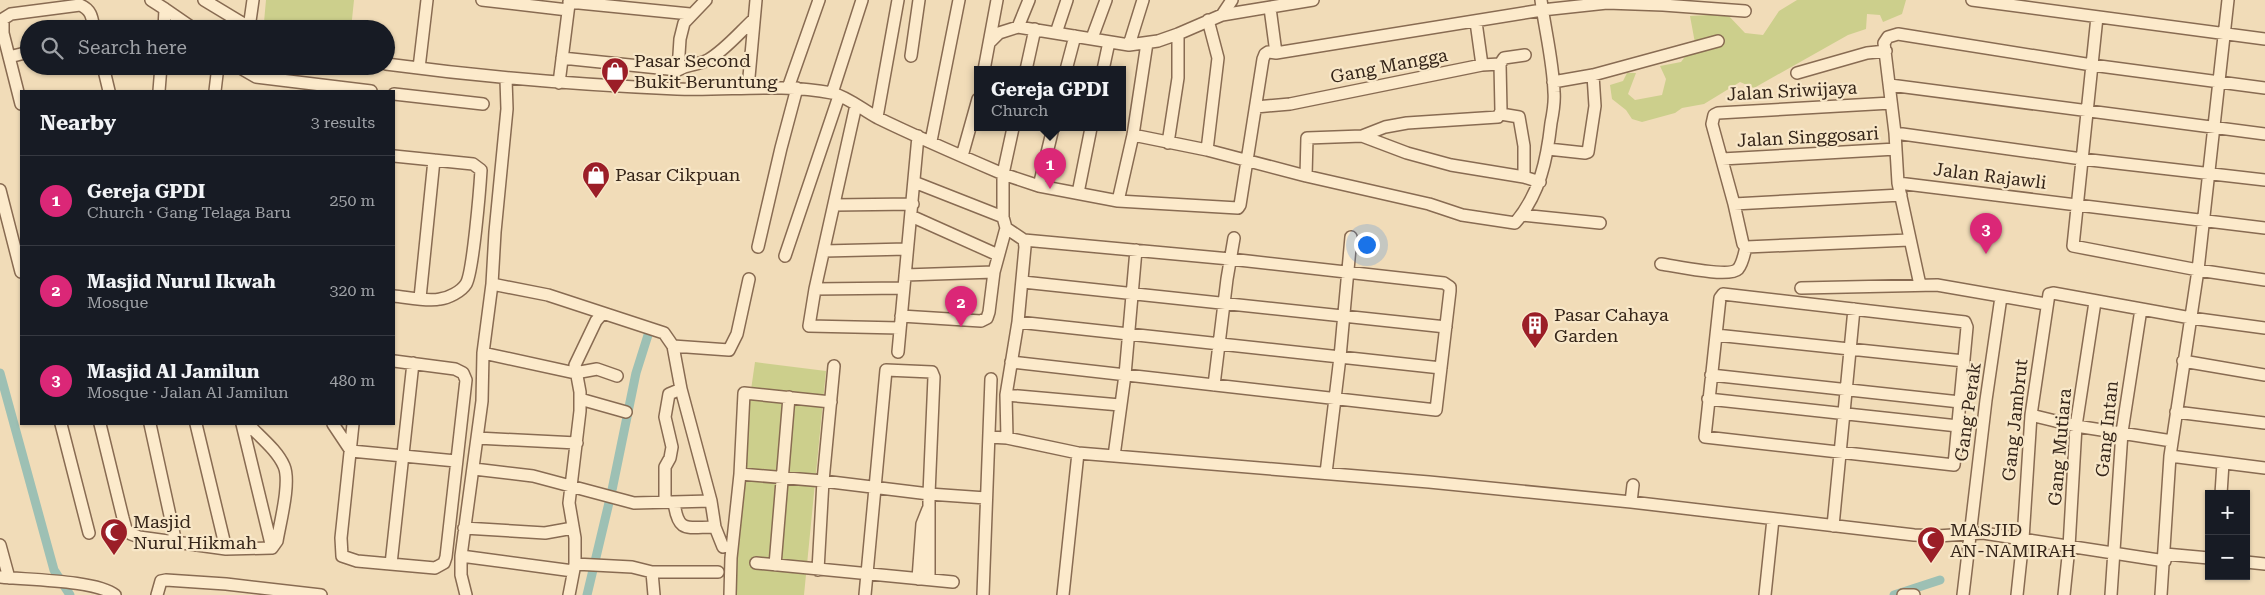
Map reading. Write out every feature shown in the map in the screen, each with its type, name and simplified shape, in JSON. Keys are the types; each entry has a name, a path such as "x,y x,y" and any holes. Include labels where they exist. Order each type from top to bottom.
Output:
{"street":[{"path":"204,0 237,20"},
{"path":"251,20 253,0"},
{"path":"419,68 427,0"},
{"path":"482,0 569,4 690,14"},
{"path":"678,70 681,29 690,14 706,0"},
{"path":"748,88 756,0"},
{"path":"758,247 793,88 818,0"},
{"path":"785,256 836,95 862,0"},
{"path":"877,117 898,0"},
{"path":"911,56 919,0"},
{"path":"931,141 959,0"},
{"path":"985,66 997,0"},
{"path":"1018,26 1029,0"},
{"path":"1056,33 1067,0"},
{"path":"1092,38 1106,0"},
{"path":"1129,45 1143,0"},
{"path":"1222,15 1232,0"},
{"path":"990,42 999,33 1018,26 1129,45 1178,34 1222,15 1313,0"},
{"path":"1972,0 2265,40"},
{"path":"2161,595 2165,558 2170,456 2198,270 2228,0"},
{"path":"156,3 162,20"},
{"path":"156,3 181,20"},
{"path":"559,83 569,4"},
{"path":"20,100 2,27 3,20 11,14 80,5 87,8 91,13 92,20"},
{"path":"395,65 506,79 559,83 694,90 793,88 836,95 877,117 962,156 1003,174 1039,186 1118,201 1238,208 1265,54 1268,52 1276,53 1476,22 1542,5 1663,5 1745,11"},
{"path":"1133,135 1207,150 1306,176 1429,204 1462,215 1515,223 1522,215 1540,182 1548,149 1554,101 1542,5"},
{"path":"1270,8 1276,53"},
{"path":"2098,17 2074,247 2198,270 2265,280"},
{"path":"562,58 678,70 686,65 707,60 719,52 754,20"},
{"path":"1207,150 1218,58 1208,20"},
{"path":"1476,22 1482,65"},
{"path":"1027,66 1035,29"},
{"path":"1168,143 1178,78 1178,34"},
{"path":"1920,285 1898,182 1885,39 1892,35 1898,34 2092,65 2265,88"},
{"path":"1067,66 1074,36"},
{"path":"1553,82 1594,75 1718,41"},
{"path":"1104,66 1109,42"},
{"path":"1118,201 1133,135 1147,42"},
{"path":"1798,73 1867,53 1886,51"},
{"path":"9,57 20,54"},
{"name":"Gang Mangga","path":"1256,107 1290,104 1482,65 1500,64 1504,58 1525,55"},
{"path":"1500,64 1501,114"},
{"path":"104,75 106,90"},
{"path":"159,90 160,75"},
{"path":"215,90 217,75"},
{"path":"252,75 256,78 362,90"},
{"path":"1548,149 1588,152 1595,106 1594,75"},
{"path":"466,595 461,575 461,556 482,401 483,352 492,284 507,109 506,79"},
{"path":"1890,84 2265,134"},
{"path":"395,94 483,104"},
{"name":"Jalan Sriwijaya","path":"1746,247 1743,244 1712,124 1712,119 1718,113 1891,103"},
{"path":"856,105 816,289 809,324 811,327 901,322 982,321 987,318 994,272 1005,223 1003,174 1012,131"},
{"path":"962,156 974,113"},
{"path":"1306,176 1307,138 1362,136 1385,127 1407,123 1495,119 1501,114 1518,117 1524,146 1524,178"},
{"path":"1039,186 1052,131"},
{"path":"1078,194 1091,131"},
{"path":"1895,133 2082,159 2265,180"},
{"path":"898,352 918,136"},
{"path":"1362,136 1407,154 1451,165 1540,182"},
{"name":"Jalan Singgosari","path":"1722,160 1896,149"},
{"path":"395,156 473,164 481,170 480,193 468,280 460,290 438,300 395,296"},
{"path":"420,298 434,160"},
{"path":"914,182 1005,223 1024,240 1349,272 1447,284 1450,291 1436,410 1011,362"},
{"name":"Jalan Rajawli","path":"1898,182 2265,228"},
{"path":"0,190 20,268"},
{"path":"1734,204 1901,195"},
{"path":"834,205 913,204"},
{"path":"1522,215 1600,223"},
{"path":"911,216 998,255"},
{"path":"1326,473 1345,315 1351,237"},
{"path":"1214,385 1234,238"},
{"path":"1007,438 1006,395 1023,282 1024,240"},
{"path":"1661,264 1721,274 1732,273 1738,268 1746,247 1910,240"},
{"path":"824,251 908,249"},
{"path":"1114,456 1125,375 1136,250"},
{"path":"905,275 994,272"},
{"path":"672,346 722,352 729,350 737,334 749,279"},
{"path":"1023,282 1446,326"},
{"path":"492,284 548,295 664,333 672,346 681,389 711,501 715,527 723,547"},
{"path":"1801,288 1937,286 2046,304 2049,294 2053,293 2190,318 2265,328"},
{"path":"816,289 904,288"},
{"path":"1723,294 1854,309 1965,322 1967,327 1964,361 1954,464 1952,466 1706,438 1704,436 1720,298 1723,294"},
{"name":"Gang Perak","path":"1963,595 2002,297"},
{"name":"Gang Mutiara","path":"2064,595 2069,546 2076,426 2095,302"},
{"name":"Gang Jambrut","path":"2017,595 2023,539 2030,415 2046,304"},
{"path":"1833,526 1854,309"},
{"name":"Gang Intan","path":"2111,595 2122,432 2141,309"},
{"path":"569,595 582,566 569,503 577,442 580,399 575,373 578,357 596,321 602,314"},
{"path":"1018,322 1129,332 1218,345 1442,368"},
{"path":"1716,335 1964,361"},
{"path":"483,352 575,373 597,369 617,376"},
{"path":"353,425 341,538 342,556 357,561 435,568 444,563 466,390 463,373 454,369 395,361"},
{"path":"2183,361 2265,375"},
{"path":"391,564 413,363"},
{"path":"818,570 823,480 834,366"},
{"path":"865,595 886,370 932,372 934,381 929,508 922,524 924,579"},
{"path":"1711,374 1960,402"},
{"path":"983,595 991,379"},
{"path":"681,389 669,394 665,408 672,447 670,458 665,468 669,502 679,524 684,527 715,527"},
{"path":"730,595 731,558 740,474 744,393 831,402"},
{"path":"1006,395 1120,405"},
{"path":"775,565 789,397"},
{"path":"580,399 626,412"},
{"path":"1708,399 1958,426"},
{"path":"2176,412 2265,424"},
{"path":"2030,415 2076,426 2172,441"},
{"path":"61,425 89,533"},
{"path":"100,425 126,529 131,534 176,543 226,549 272,548"},
{"path":"150,425 176,543"},
{"path":"196,425 226,549"},
{"path":"242,425 272,548"},
{"path":"249,425 275,452 285,469 286,481 277,541 272,548"},
{"path":"334,425 351,451"},
{"path":"988,437 1007,438 1078,453 1326,473 1631,502 1926,536 1970,532 2114,554 2165,558 2205,558"},
{"path":"477,438 577,442"},
{"path":"351,451 456,461"},
{"path":"1063,595 1078,453"},
{"path":"2170,456 2265,468"},
{"path":"2221,490 2223,463"},
{"path":"474,468 533,476 572,488 634,503 711,501"},
{"path":"740,474 823,480 929,494 986,498"},
{"path":"1631,502 1633,485"},
{"path":"1764,595 1773,518"},
{"path":"464,528 545,533 573,528"},
{"path":"0,545 4,578 73,584 102,589 115,595"},
{"path":"461,556 582,566 632,567 652,572 718,572"},
{"path":"2250,562 2265,564"},
{"path":"756,563 953,582"},
{"path":"652,572 654,595"},
{"path":"157,595 161,581 166,580 225,589 321,595"},
{"path":"1903,595 1914,595"}],"green space":[{"path":"266,0 354,0 352,20 264,20"},
{"path":"1797,0 1906,0 1902,14 1883,22 1880,15 1867,14 1866,29 1848,35 1754,88 1740,82 1704,104 1682,108 1675,113 1642,122 1632,119 1626,110 1612,99 1610,85 1623,81 1627,73 1636,73 1628,94 1635,100 1662,95 1666,79 1660,66 1681,62 1695,43 1690,16 1727,14 1745,33 1763,35 1779,11"},
{"path":"755,362 826,371 804,595 729,595 731,529"}],"waterway":[{"path":"587,595 612,490 636,373 648,335"},
{"path":"0,373 54,570 70,595"},
{"path":"1894,595 1940,580"}],"place":[{"name":"Pasar Second Bukit Beruntung","path":"615,95"},
{"name":"Gereja GPDI","path":"1050,189"},
{"name":"Pasar Cikpuan","path":"596,199"},
{"name":"Masjid Al Jamilun","path":"1986,254"},
{"name":"Masjid Nurul Ikwah","path":"961,327"},
{"name":"Pasar Cahaya Garden","path":"1535,349"},
{"name":"Masjid Nurul Hikmah","path":"114,556"},
{"name":"MASJID AN-NAMIRAH","path":"1931,564"}]}
